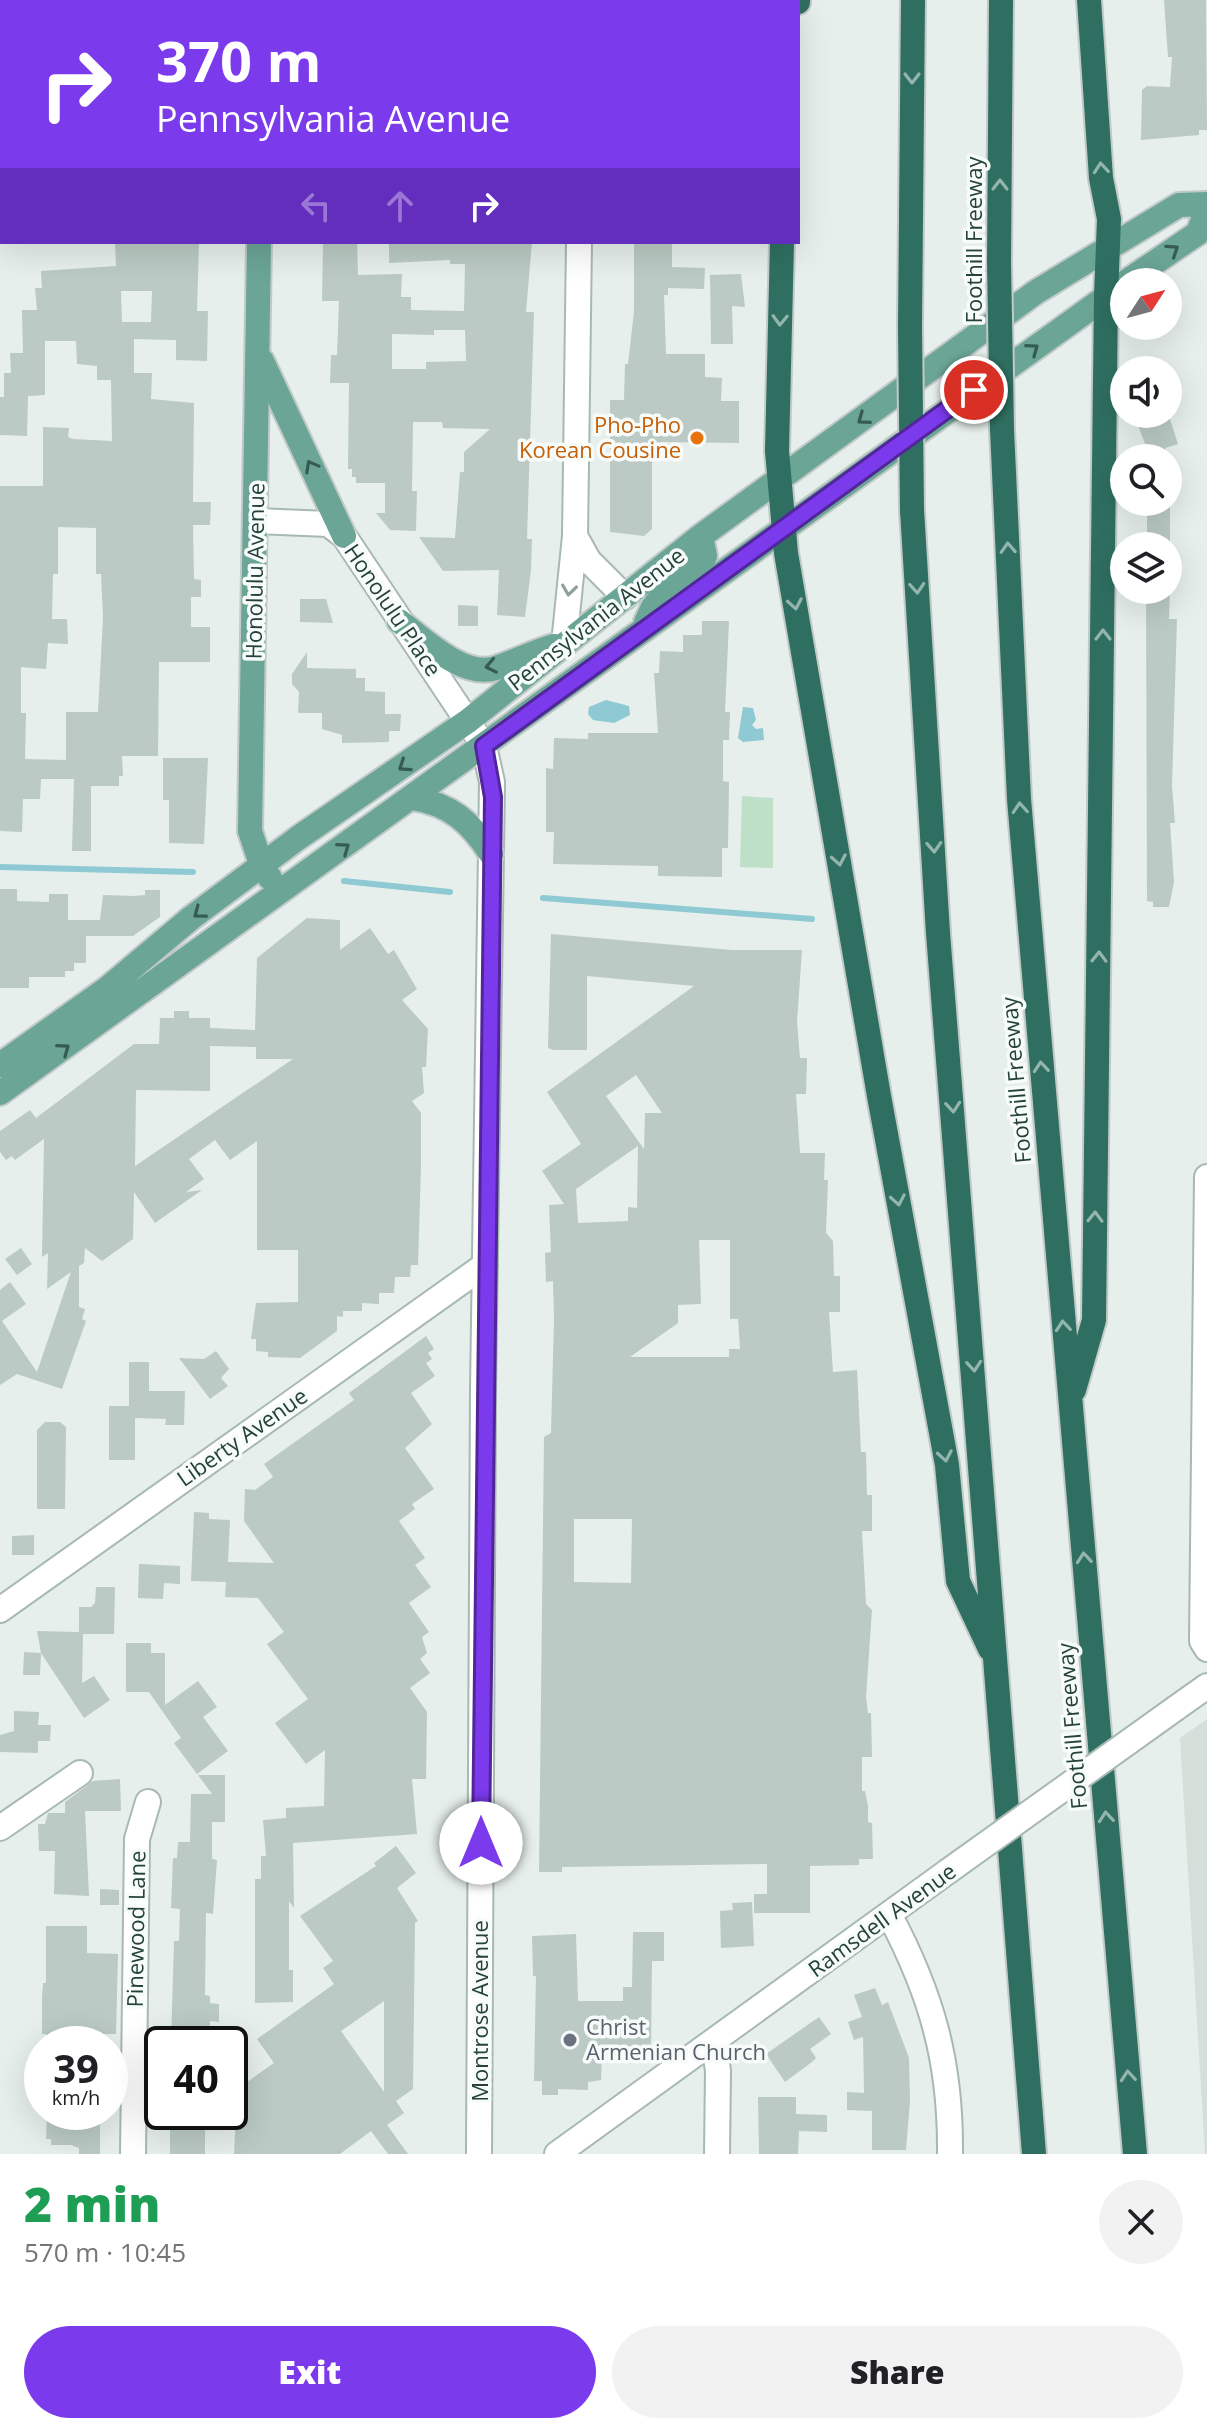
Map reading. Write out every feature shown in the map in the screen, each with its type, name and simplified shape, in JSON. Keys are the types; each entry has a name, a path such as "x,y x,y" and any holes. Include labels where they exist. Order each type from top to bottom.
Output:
{"highway":[{"path":"913,0 912,510 938,933 1034,2154"},
{"name":"Foothill Freeway","path":"1001,0 999,263 1002,429 1019,799 1135,2154"},
{"path":"1089,0 1110,245 1115,268"},
{"path":"782,244 777,451 783,527 876,1080 947,1465 958,1581 998,1666"},
{"path":"1070,1403 1094,1320 1118,340"}],"main road":[{"name":"Pennsylvania Avenue","path":"0,1065 108,988 191,918 468,721 701,536 1036,292 1179,205 1207,206 1198,233 1147,268"},
{"name":"Honolulu Avenue","path":"259,244 250,831 262,867 280,893"},
{"name":"Pennsylvania Avenue","path":"0,1093 1110,293"},
{"path":"258,351 344,536"},
{"path":"642,632 659,599 701,564 705,556 701,536"},
{"path":"399,621 469,669 496,668 515,658 564,644"},
{"path":"412,798 447,806 479,835 491,854"}],"street":[{"path":"564,644 575,536 579,244"},
{"name":"Honolulu Place","path":"256,521 328,524 344,536 468,721"},
{"path":"575,536 589,561 625,597"},
{"name":"Montrose Avenue","path":"468,721 484,746 492,782 485,1265 479,2154"},
{"path":"1207,1177 1202,1641 1207,1649"},
{"name":"Liberty Avenue","path":"0,1610 485,1265"},
{"name":"Ramsdell Avenue","path":"557,2154 1207,1686"},
{"path":"0,1828 80,1773"},
{"name":"Pinewood Lane","path":"133,2154 137,1839 148,1802"},
{"path":"889,1914 928,1995 942,2044 951,2113 950,2154"},
{"path":"714,2042 718,2071 717,2154"}],"shaded area":[{"path":"1207,1719 1207,2154 1205,2154 1180,1738"}],"green space":[{"path":"742,796 773,798 773,868 740,867"}],"water":[{"path":"606,700 629,706 630,715 614,723 593,720 588,714 589,707"},
{"path":"743,707 753,708 756,720 752,725 756,729 763,728 764,740 743,742 738,738"}],"building":[{"path":"1164,0 1206,0 1207,130 1199,130 1199,135 1141,140 1142,90 1147,86 1170,87 1172,57 1168,57"},
{"path":"115,244 199,244 197,311 208,311 207,361 176,360 176,340 134,339 134,373 152,373 151,399 194,403 193,502 211,502 210,525 193,525 194,579 201,580 201,597 191,597 191,627 210,627 210,662 159,662 158,756 122,756 123,776 119,776 119,786 91,786 91,851 72,851 74,779 41,779 40,799 23,799 22,832 0,831 0,486 43,486 43,427 69,428 68,437 73,439 112,441 111,380 97,380 97,366 77,364 76,341 45,341 45,395 28,396 27,436 0,435 0,397 4,397 4,373 11,373 10,353 23,353 22,310 37,310 35,288 42,288 41,271 116,266","holes":["121,291 152,291 151,322 122,322","58,527 96,528 96,574 101,574 103,618 98,712 66,712 66,760 25,759 26,713 21,713 21,667 46,669 48,643 68,644 67,619 52,619 53,574 58,574"]},
{"path":"323,244 357,244 358,275 402,274 401,297 411,297 411,310 464,311 465,264 450,264 450,260 389,263 389,244 532,244 526,312 534,312 527,539 532,539 525,617 497,615 499,570 443,571 419,537 455,538 464,452 490,429 443,428 442,422 413,422 412,491 417,491 416,531 390,530 376,513 385,513 385,483 356,483 356,477 352,477 352,469 348,469 349,383 330,383 331,355 337,355 339,301 322,301","holes":["434,330 465,330 466,361 426,362 426,369 392,369 392,334 434,335"]},
{"path":"634,244 672,244 672,267 705,268 704,289 668,288 668,295 664,295 666,354 705,354 705,377 722,378 721,401 739,401 739,443 661,442 652,451 652,529 644,536 610,532 610,400 624,400 625,364 628,364 634,311"},
{"path":"741,274 745,307 732,306 733,344 711,344 710,275"},
{"path":"1139,428 1173,428 1178,444 1145,444"},
{"path":"1147,516 1170,516 1170,532 1147,532"},
{"path":"300,599 326,599 333,623 300,622"},
{"path":"1146,604 1170,604 1169,619 1177,619 1172,786 1175,823 1170,823 1174,882 1169,907 1153,907 1153,902 1147,901"},
{"path":"458,605 478,606 478,626 458,626"},
{"path":"702,621 729,621 725,712 730,712 729,740 723,740 723,781 729,782 728,848 722,848 722,877 658,876 658,866 553,864 554,832 546,832 546,768 553,769 554,738 588,739 588,733 658,733 654,673 659,673 660,651 683,652 683,635 702,635"},
{"path":"307,652 307,668 356,669 356,678 365,678 365,691 385,692 385,714 401,714 400,731 389,731 389,742 342,743 342,735 322,729 322,713 298,713 299,692 292,684 292,674"},
{"path":"163,758 208,758 204,844 169,843 169,800 163,800"},
{"path":"0,889 17,889 17,901 49,902 49,894 68,894 68,920 100,920 103,895 134,896 145,895 145,890 160,890 160,917 133,936 86,936 86,963 74,963 74,971 65,971 65,977 29,977 29,988 0,988"},
{"path":"307,918 340,920 340,950 370,928 388,954 394,950 417,989 402,1000 428,1029 426,1067 422,1067 424,1093 412,1101 421,1113 418,1265 411,1265 410,1277 395,1277 394,1293 379,1293 379,1304 362,1303 362,1311 343,1311 343,1317 337,1316 337,1331 300,1358 268,1357 268,1352 256,1351 256,1339 251,1339 256,1303 298,1302 298,1250 257,1250 257,1141 230,1160 215,1140 189,1159 204,1179 186,1192 202,1190 155,1223 134,1192 133,1239 102,1261 85,1248 84,1263 79,1266 79,1307 85,1309 82,1319 86,1321 62,1389 17,1374 0,1385 0,1290 10,1282 26,1304 2,1321 37,1372 71,1272 47,1289 48,1253 42,1257 44,1139 15,1160 12,1156 6,1160 0,1152 0,1131 30,1110 36,1118 134,1044 159,1044 160,1018 174,1018 174,1011 189,1011 189,1018 210,1018 210,1028 255,1030 257,958","holes":["210,1046 256,1047 256,1059 293,1059 135,1166 136,1090 210,1091"]},
{"path":"551,934 732,950 802,950 797,1022 800,1058 807,1058 806,1094 796,1094 800,1153 825,1153 824,1180 828,1180 826,1233 833,1241 834,1276 840,1276 840,1312 829,1312 833,1372 857,1370 861,1452 866,1452 867,1495 872,1495 872,1531 862,1531 866,1604 872,1610 866,1697 868,1713 871,1713 872,1757 862,1757 862,1791 865,1791 868,1806 868,1822 872,1823 873,1859 859,1859 859,1865 810,1866 810,1913 754,1913 754,1894 767,1894 767,1864 562,1867 562,1872 539,1872 544,1437 551,1433 554,1319 553,1281 546,1282 545,1253 551,1252 549,1205 564,1204 542,1171 581,1144 547,1092 694,986 587,976 587,1050 548,1048","holes":["636,1075 662,1113 645,1113 644,1149 606,1096","638,1146 637,1208 628,1207 628,1221 578,1223 576,1189","699,1240 730,1240 730,1319 738,1319 740,1349 729,1349 729,1357 630,1357 678,1323 678,1305 701,1304","574,1519 632,1519 631,1583 574,1582"]},
{"path":"21,1248 32,1264 17,1275 5,1259"},
{"path":"426,1336 434,1349 428,1353 432,1359 426,1363 435,1376 411,1393 432,1424 405,1448 434,1489 412,1504 415,1509 399,1521 425,1558 415,1565 431,1587 409,1603 429,1632 422,1637 427,1653 420,1659 430,1673 410,1688 427,1712 426,1779 412,1779 417,1834 293,1843 294,1908 289,1901 289,1970 293,1970 293,2002 255,2003 255,1879 261,1879 261,1856 266,1856 263,1820 286,1818 286,1808 324,1806 325,1750 306,1764 275,1723 308,1699 267,1644 284,1632 258,1598 225,1597 226,1582 191,1581 194,1512 209,1513 209,1519 230,1520 228,1562 274,1563 244,1521 245,1489 255,1490 273,1477 264,1464 354,1400 349,1393"},
{"path":"216,1351 229,1369 221,1378 228,1386 210,1399 179,1358 204,1359"},
{"path":"129,1362 149,1362 149,1391 185,1391 184,1425 165,1425 166,1419 135,1418 135,1460 109,1460 109,1406 129,1406"},
{"path":"45,1422 60,1422 66,1427 65,1509 37,1509 37,1430"},
{"path":"34,1535 34,1555 12,1555 12,1536"},
{"path":"139,1564 180,1566 180,1584 164,1583 163,1599 138,1598"},
{"path":"96,1587 115,1587 114,1634 83,1634 82,1683 94,1676 110,1700 84,1718 41,1653 37,1631 79,1632 79,1607 91,1607 95,1603"},
{"path":"126,1643 151,1643 151,1653 165,1653 165,1705 198,1681 217,1707 203,1717 228,1751 197,1774 174,1743 181,1738 149,1692 126,1692"},
{"path":"24,1652 41,1653 40,1675 23,1675"},
{"path":"14,1711 39,1712 38,1725 51,1725 50,1741 38,1741 38,1753 0,1752 0,1735 14,1731"},
{"path":"198,1775 225,1775 225,1822 212,1822 212,1859 217,1860 213,1914 206,1913 205,1995 210,1996 210,2003 219,2004 219,2022 210,2021 210,2026 172,2026 174,1941 179,1941 180,1909 171,1908 173,1858 177,1858 178,1842 190,1842 191,1794 212,1794"},
{"path":"120,1779 121,1811 85,1811 89,1896 54,1894 55,1851 39,1851 38,1824 45,1824 48,1813 65,1813 65,1802 93,1781"},
{"path":"396,1846 416,1873 397,1888 418,1921 415,1923 413,2089 396,2101 404,2113 387,2125 408,2154 388,2154 371,2131 340,2154 234,2154 235,2130 248,2130 248,2081 274,2063 257,2039 334,1984 323,1968 333,1961 300,1916 376,1866 374,1863","holes":["384,2001 384,2092 341,2031"]},
{"path":"100,1889 119,1890 119,1905 100,1905"},
{"path":"752,1902 754,1946 721,1948 720,1911 733,1910 732,1903"},
{"path":"46,1926 87,1926 87,1953 118,1954 116,2026 42,2026 43,1983 46,1983"},
{"path":"633,1932 664,1932 664,1961 652,1961 651,2048 641,2048 640,2055 602,2054 601,2080 588,2082 588,2090 558,2089 558,2095 542,2095 542,2081 534,2081 536,1976 533,1976 532,1936 576,1934 578,2001 623,2001 623,1987 632,1987"},
{"path":"875,1988 882,2005 888,2002 909,2058 910,2101 906,2150 872,2150 872,2111 847,2110 847,2092 864,2093 863,2037 854,2040 848,2022 862,2017 854,1995"},
{"path":"819,2017 831,2034 810,2049 816,2058 785,2082 766,2054"},
{"path":"758,2097 796,2097 796,2114 827,2115 827,2132 799,2131 798,2154 759,2154"},
{"path":"46,2130 100,2130 100,2154 79,2154 79,2148 51,2145 51,2139 46,2139"},
{"path":"170,2130 205,2130 205,2154 170,2154"}],"waterway":[{"path":"0,867 193,872"},
{"path":"344,881 450,892"},
{"path":"543,898 812,919"}],"place":[{"name":"Pho-Pho Korean Cousine","path":"697,438"},
{"name":"Christ Armenian Church","path":"570,2040"}],"route":[{"path":"481,1843 483,1389 493,797 490,766 484,746 974,390"}]}
